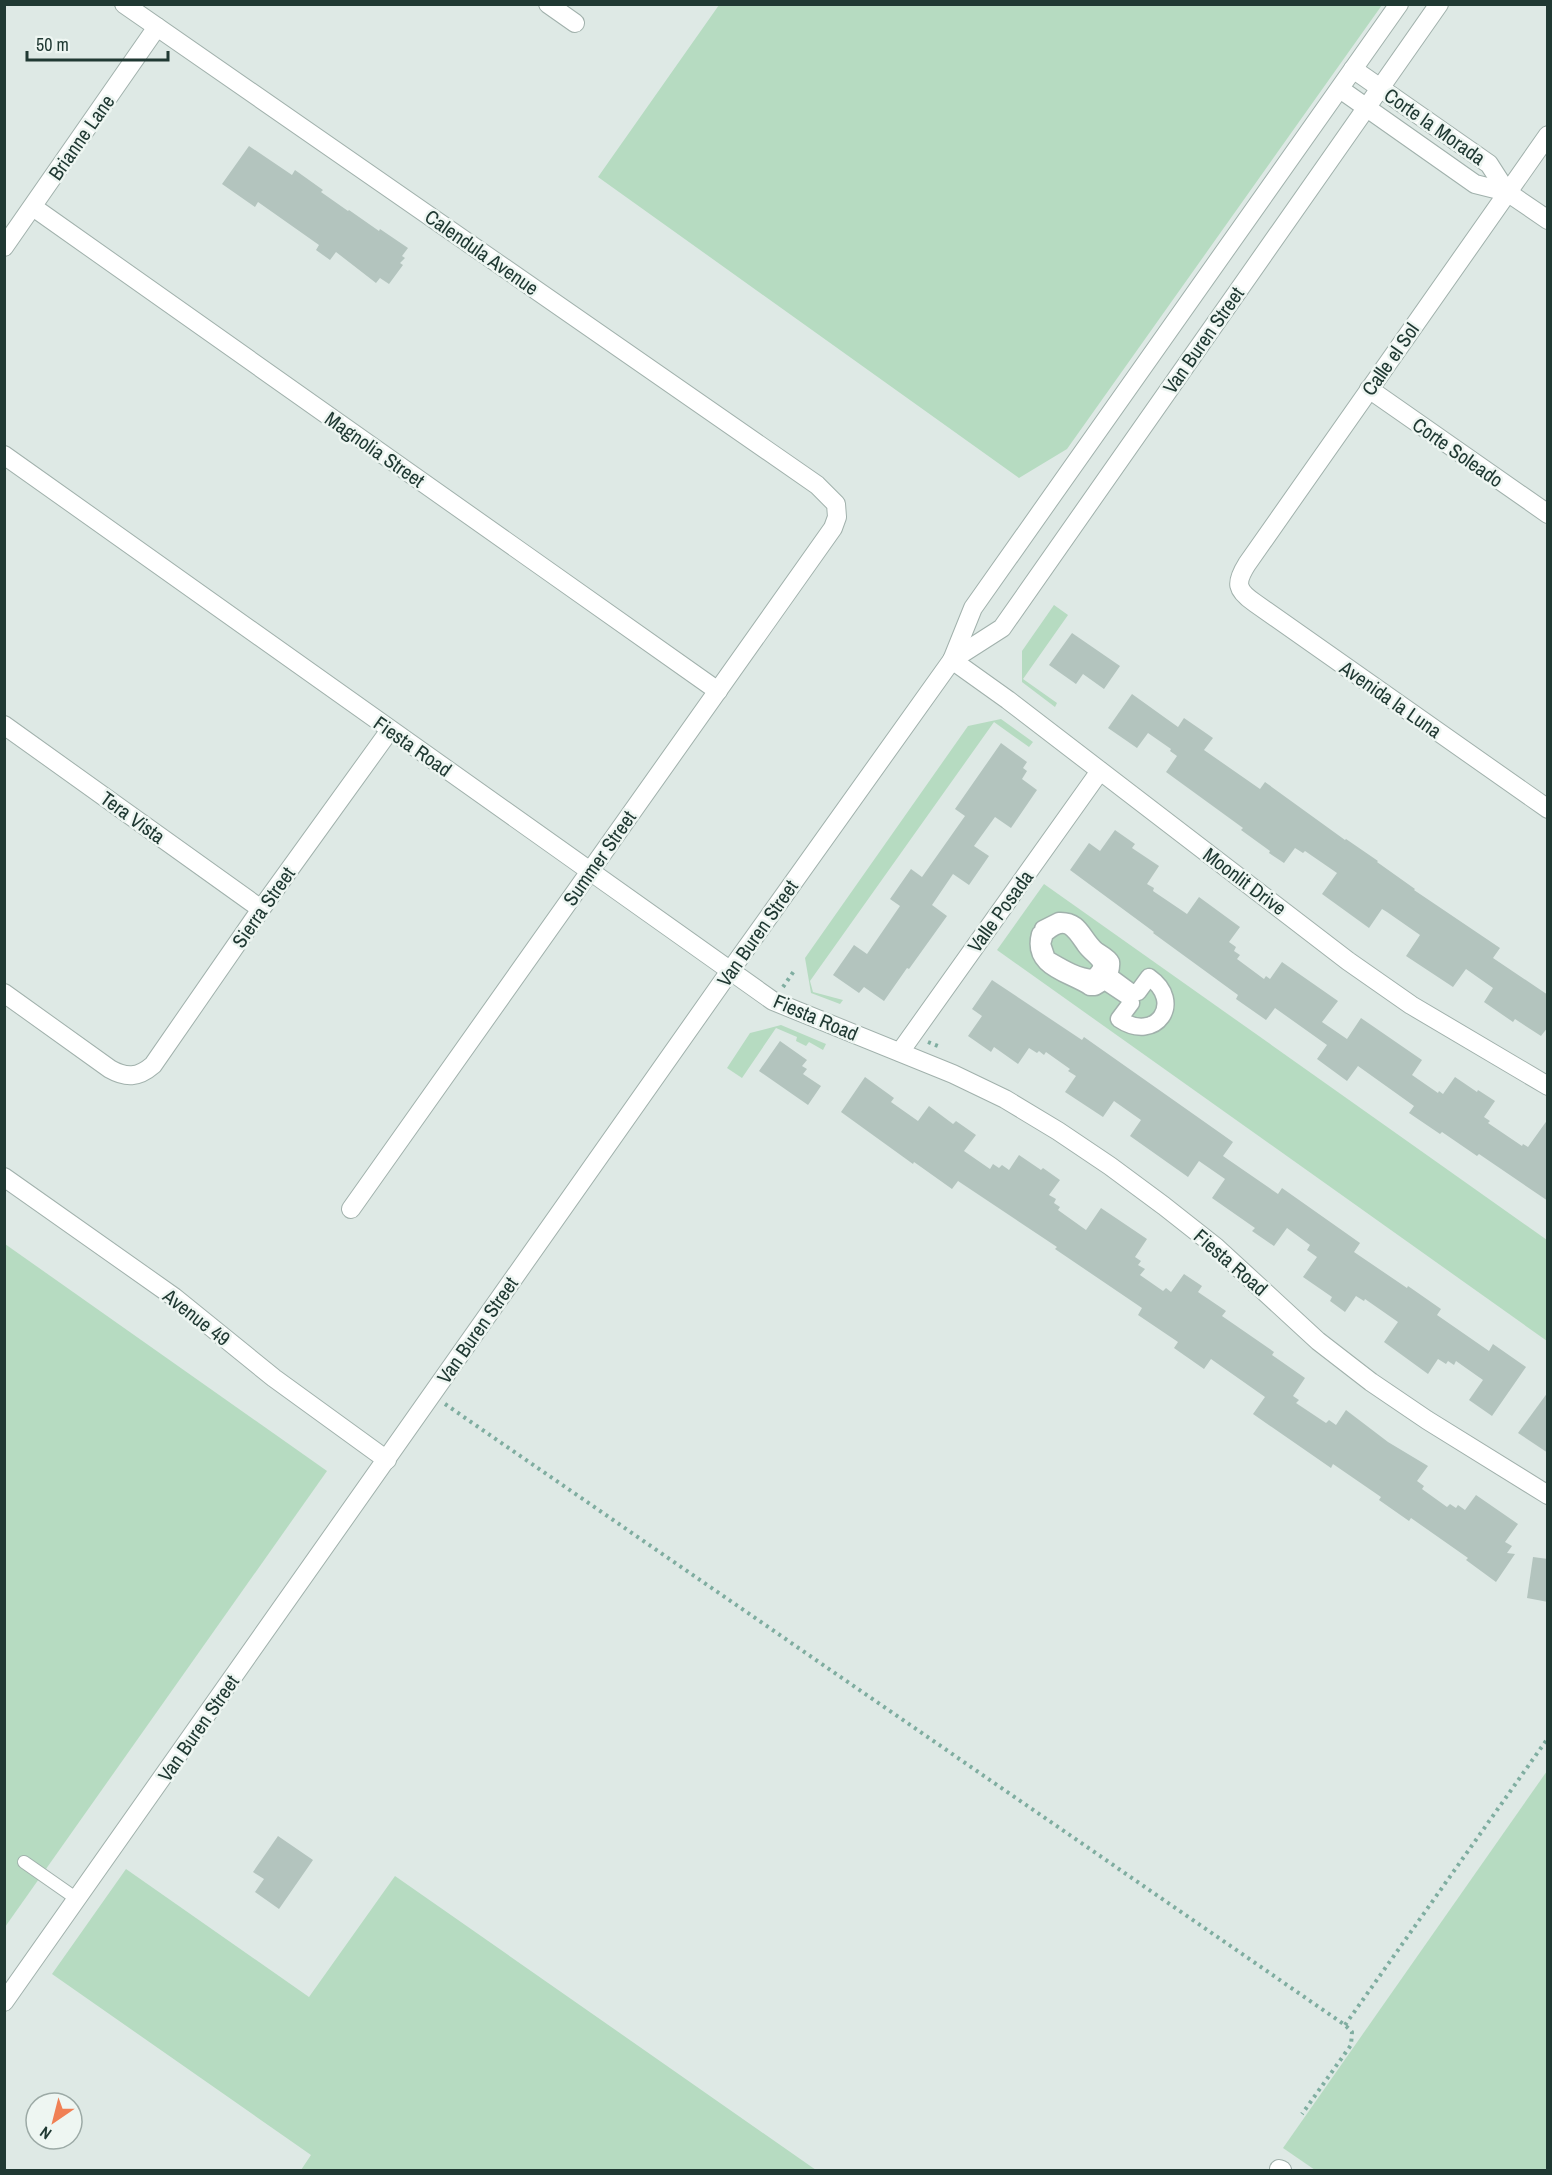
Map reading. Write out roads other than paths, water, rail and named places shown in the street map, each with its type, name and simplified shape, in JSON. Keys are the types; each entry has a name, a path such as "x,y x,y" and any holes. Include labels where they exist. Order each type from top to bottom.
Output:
{"street":[{"name":"Calendula Avenue","path":"124,4 817,485 836,504"},
{"path":"548,4 575,23"},
{"name":"Van Buren Street","path":"4,2002 730,971 952,660 973,608 1399,4"},
{"name":"Van Buren Street","path":"952,660 1002,628 1439,4"},
{"name":"Brianne Lane","path":"4,247 157,27"},
{"name":"Corte la Morada","path":"1353,69 1489,164 1508,192 1548,220"},
{"name":"Corte la Morada","path":"1340,89 1475,184 1508,192"},
{"name":"Calle el Sol","path":"1238,586 1240,576 1248,564 1548,135"},
{"name":"Magnolia Street","path":"33,207 718,691"},
{"name":"Corte Soleado","path":"1369,389 1548,514"},
{"name":"Fiesta Road","path":"4,455 773,1001 953,1074 1005,1099 1110,1166 1216,1247 1318,1341 1371,1382 1427,1420 1548,1495"},
{"name":"Summer Street","path":"351,1209 833,528 837,517 836,504"},
{"name":"Avenida la Luna","path":"1238,586 1243,595 1548,809"},
{"name":"Moonlit Drive","path":"952,660 1402,999 1548,1086"},
{"name":"Tera Vista","path":"4,725 261,909"},
{"name":"Sierra Street","path":"4,993 110,1069 132,1076 144,1072 153,1065 261,909 390,730"},
{"name":"Valle Posada","path":"900,1052 1100,771"},
{"path":"1059,921 1077,925 1095,949 1110,960 1112,964 1108,976 1132,993 1138,992 1149,976 1165,993 1166,1006 1161,1018 1152,1025 1140,1028 1129,1026 1119,1019 1131,1003 1129,997 1105,981 1095,987 1090,987 1050,966 1040,954 1038,946 1040,934 1044,937 1042,944 1047,959 1085,978 1093,978 1099,973 1101,965 1099,958 1094,954 1086,947 1078,932 1073,928 1066,925 1052,928 1047,932 1043,929 1059,921"},
{"name":"Avenue 49","path":"4,1177 174,1297 274,1378 387,1460"}],"lane":[{"path":"24,1862 77,1899"}]}
